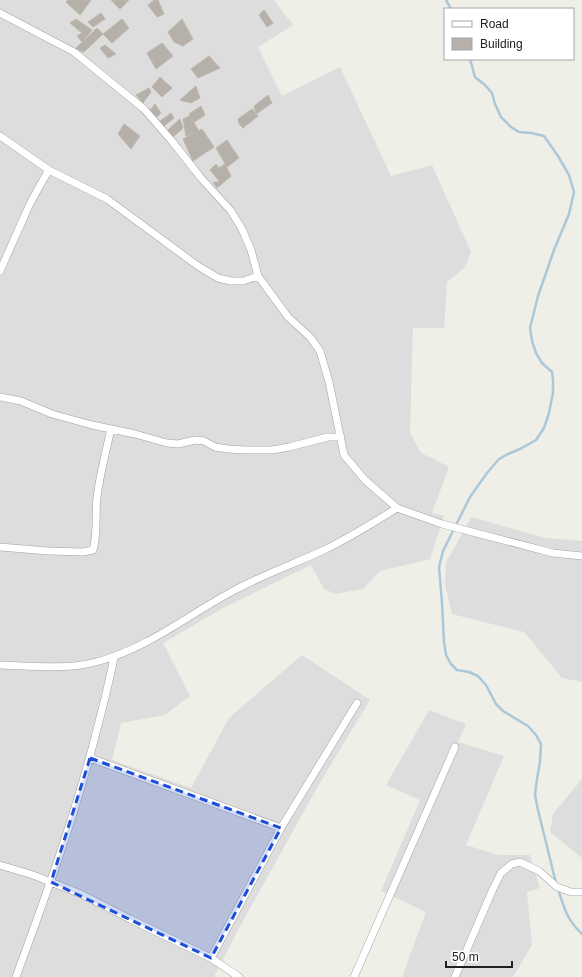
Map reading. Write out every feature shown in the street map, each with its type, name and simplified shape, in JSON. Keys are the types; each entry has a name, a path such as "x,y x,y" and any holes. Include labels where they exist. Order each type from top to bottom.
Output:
{"street":[{"path":"0,13 74,52 144,109 201,178 231,211 242,229 251,250 258,276 288,317 310,337 320,351 329,382 344,455 365,480 397,508 442,524 553,553 582,556"},
{"path":"0,136 49,170 107,199 198,266 218,278 231,281 243,281 258,276"},
{"path":"0,271 24,216 49,170"},
{"path":"0,397 21,401 52,414 167,443 178,444 195,440 204,441 216,447 228,449 272,450 328,437 341,437"},
{"path":"0,547 48,551 83,552 93,550 96,542 97,497 111,429"},
{"path":"0,665 70,666 114,657 147,641 215,600 249,582 324,550 357,533 397,508"},
{"path":"16,977 51,882 85,777 109,684 114,657"},
{"path":"211,958 281,828 357,704"},
{"path":"354,977 455,747"},
{"path":"90,758 281,828"},
{"path":"455,977 501,873 512,864 520,862 539,871 557,887 571,892 582,892"},
{"path":"0,865 33,874 81,894 211,958 240,977"}],"highlighted area":[{"path":"90,758 281,828 211,958 51,882"}],"shaded area":[{"path":"0,0 274,0 293,25 258,47 282,96 340,67 391,176 432,165 471,252 465,267 447,282 444,328 413,328 410,433 421,453 449,467 432,513 444,516 430,559 380,571 363,589 335,594 324,589 311,565 223,608 163,643 190,696 165,715 121,723 112,760 191,788 229,718 302,655 370,700 318,786 238,930 214,977 0,977"},
{"path":"471,517 545,538 582,541 582,682 562,678 524,632 452,614 445,584 446,563"},
{"path":"429,710 466,724 458,742 504,756 466,845 498,855 530,855 540,888 527,892 532,945 513,977 402,977 426,912 381,891 420,800 386,785"},
{"path":"582,779 582,858 550,832 553,814"}],"building":[{"path":"68,0 91,0 80,15 66,2"},
{"path":"111,0 129,0 120,9"},
{"path":"154,0 158,0 164,14 157,17 148,5"},
{"path":"264,10 273,23 267,27 259,15"},
{"path":"101,13 105,19 93,27 88,22"},
{"path":"76,19 92,30 82,42 77,36 82,33 70,23"},
{"path":"122,19 129,28 112,43 103,34"},
{"path":"182,19 193,39 183,46 174,42 168,32"},
{"path":"97,28 103,34 84,52 75,49"},
{"path":"162,43 173,56 156,69 147,53"},
{"path":"105,45 116,54 108,58 100,48"},
{"path":"209,56 220,68 198,78 191,69"},
{"path":"160,77 172,88 162,97 152,87"},
{"path":"196,86 200,98 191,103 180,100"},
{"path":"149,88 151,92 143,103 136,95"},
{"path":"268,95 272,103 256,114 254,106"},
{"path":"155,104 161,113 157,117 150,110"},
{"path":"201,106 205,115 193,123 189,114"},
{"path":"252,109 258,116 243,128 239,124 238,119"},
{"path":"171,113 174,118 164,126 160,121"},
{"path":"190,116 199,131 186,136 183,119"},
{"path":"180,119 183,128 172,138 168,130"},
{"path":"124,124 140,136 131,149 118,134"},
{"path":"202,129 214,147 193,161 183,139"},
{"path":"227,140 239,158 227,167 216,148"},
{"path":"216,164 219,168 225,164 231,176 217,188 213,182 220,182 210,170"}],"waterway":[{"path":"446,0 450,8"},
{"path":"470,60 475,77 492,93 501,117 511,127 519,132 544,136 569,175 574,192 569,214 554,250 538,296 530,328 536,353 542,363 552,372 553,393 544,428 536,440 499,459 487,473 470,497 443,551 439,567 444,642 446,655 451,664 457,670 469,672 478,676 486,685 496,704 503,711 528,726 536,735 541,744 535,795 556,883"},
{"path":"558,889 569,919 582,934"}]}
